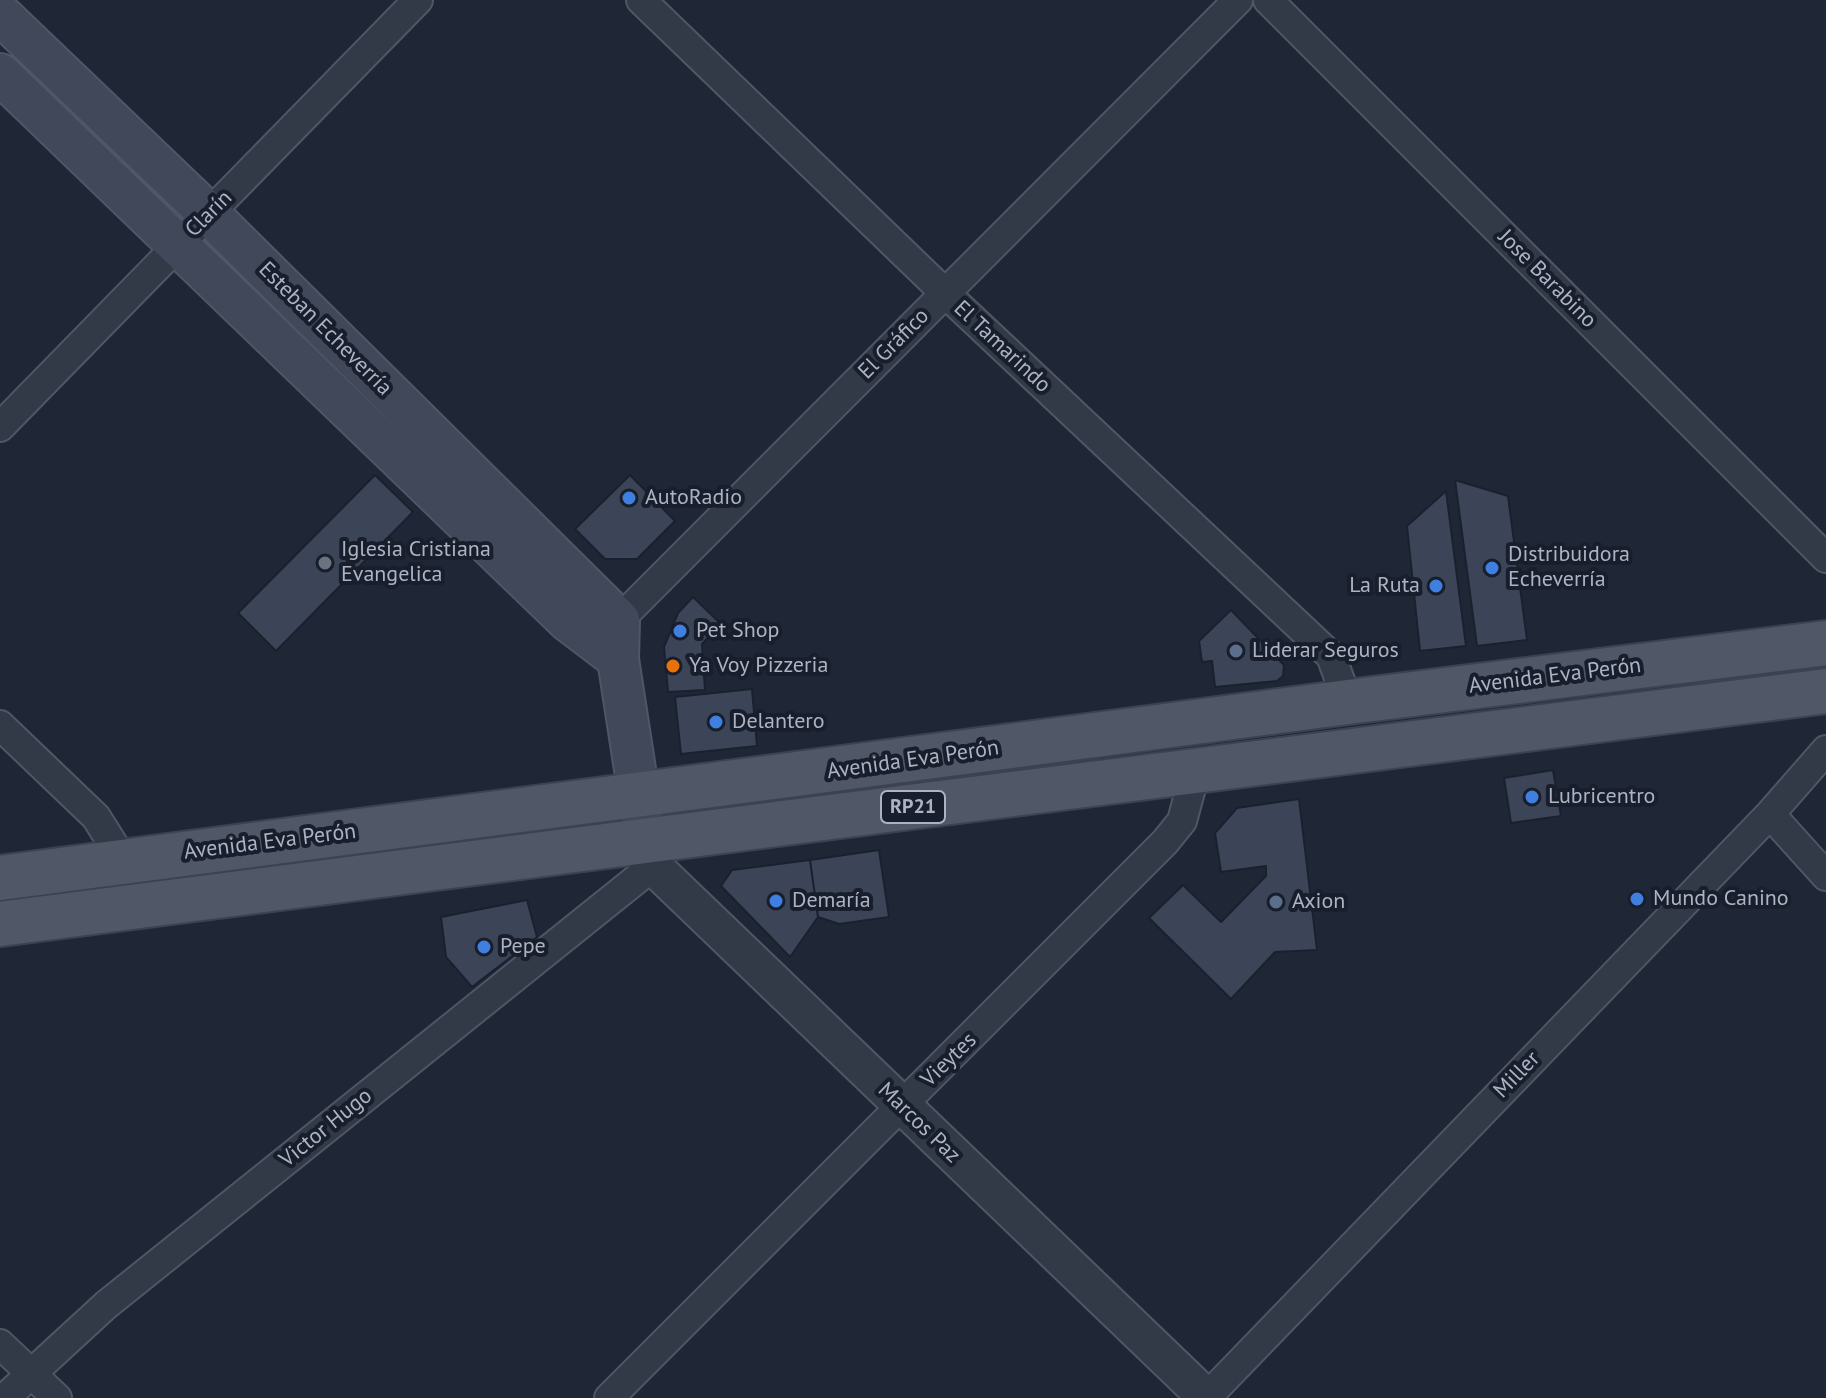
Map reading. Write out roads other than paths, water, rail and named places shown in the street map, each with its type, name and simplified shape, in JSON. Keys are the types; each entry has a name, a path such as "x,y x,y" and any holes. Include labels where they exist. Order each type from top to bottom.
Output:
{"main road":[{"name":"Esteban Echeverría","path":"0,14 209,214 619,639"},
{"name":"Esteban Echeverría","path":"0,74 568,621 619,639"},
{"path":"619,639 646,834"},
{"name":"Avenida Eva Perón","path":"0,878 123,860 646,834 1348,702 1826,643"},
{"name":"Avenida Eva Perón","path":"0,924 646,834 1195,773 1826,691"}],"street":[{"name":"Clarín","path":"0,427 418,0"},
{"name":"El Tamarindo","path":"641,0 945,293 1331,656 1348,702"},
{"name":"El Gráfico","path":"619,639 945,293 1238,0"},
{"name":"Jose Barabino","path":"1268,0 1826,558"},
{"path":"0,725 96,817 123,860"},
{"name":"Miller","path":"1206,1398 1770,814 1826,750"},
{"name":"Vieytes","path":"609,1398 1165,842 1182,821 1195,773"},
{"path":"1770,814 1826,876"},
{"name":"Marcos Paz","path":"646,834 902,1106 1206,1398"},
{"name":"Victor Hugo","path":"5,1398 30,1372 646,834"},
{"path":"0,1344 57,1398"}],"place":[{"name":"AutoRadio","path":"629,498"},
{"name":"Iglesia Cristiana Evangelica","path":"325,563"},
{"name":"Distribuidora Echeverría","path":"1492,568"},
{"name":"La Ruta","path":"1436,586"},
{"name":"Pet Shop","path":"680,631"},
{"name":"Liderar Seguros","path":"1236,651"},
{"name":"Ya Voy Pizzeria","path":"673,666"},
{"name":"Delantero","path":"716,722"},
{"name":"Lubricentro","path":"1532,797"},
{"name":"Mundo Canino","path":"1637,899"},
{"name":"Demaría","path":"776,901"},
{"name":"Axion","path":"1276,902"},
{"name":"Pepe","path":"484,947"}]}
